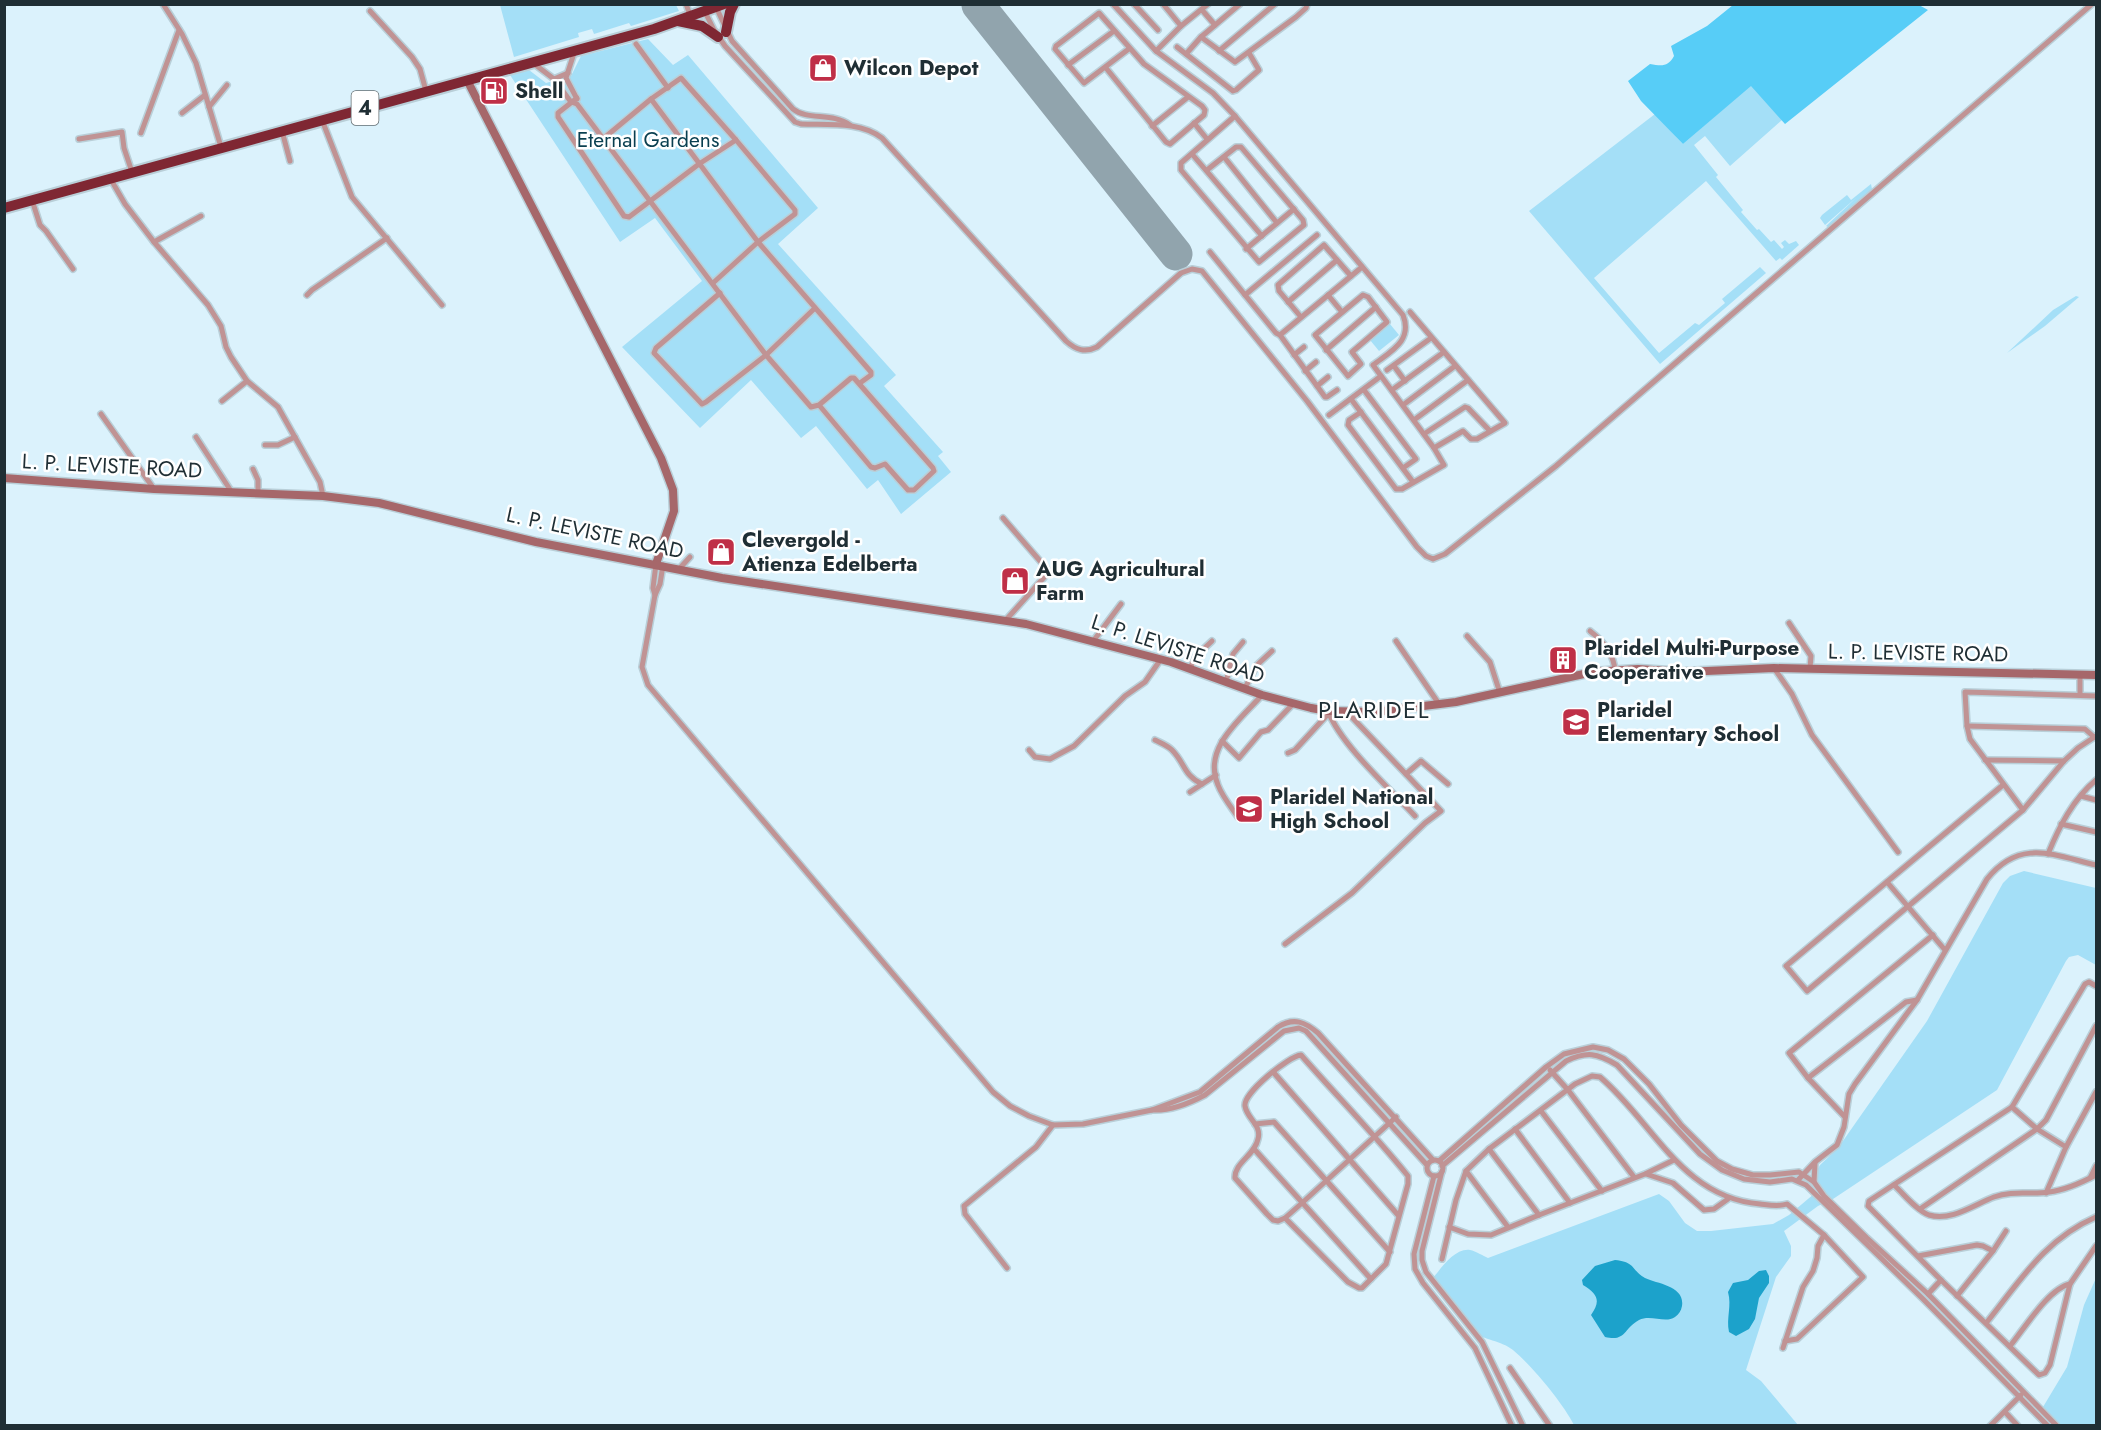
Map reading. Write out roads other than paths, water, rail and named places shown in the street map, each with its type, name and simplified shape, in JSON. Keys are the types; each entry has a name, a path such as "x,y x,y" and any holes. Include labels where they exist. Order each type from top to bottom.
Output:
{"highway":[{"path":"678,21 702,26 722,34 734,4"},
{"name":"4","path":"4,207 575,50 678,21 715,8"}],"main road":[{"path":"467,80 661,459 673,490 674,511 660,562"},
{"name":"L. P. LEVISTE ROAD","path":"4,478 154,489 323,496 379,503 536,542 660,562 679,569 746,582 1026,624 1161,658 1262,695 1329,712 1375,712 1439,704 1593,672 1638,669 1684,672 1810,668 2097,675"}],"street":[{"path":"163,4 196,63 221,147"},
{"path":"686,4 691,17"},
{"path":"1113,4 1156,51 1213,93 1235,116 1403,315 1406,333 1401,342 1373,365 1434,448 1443,465 1402,489 1396,489 1348,425 1349,420 1361,412"},
{"path":"1134,4 1158,30"},
{"path":"1162,4 1181,26"},
{"path":"1156,51 1208,4"},
{"path":"1186,54 1201,37 1240,4"},
{"path":"1219,51 1275,4"},
{"path":"1201,37 1235,62 1296,17 1306,4"},
{"path":"715,8 722,34 795,122 852,126 867,129 882,138 1066,341 1076,349 1087,350 1097,347 1181,273 1192,269 1202,271 1307,401 1417,547 1426,556 1436,559 1556,466 2092,4"},
{"path":"715,8 722,34 732,41 793,109 803,114 836,117 852,126"},
{"path":"1202,10 1215,25"},
{"path":"370,11 412,57 420,69 426,91"},
{"path":"1106,68 1152,126 1170,144 1204,115 1205,110 1202,106 1144,64 1102,15 1095,15 1056,46 1057,52 1084,83 1130,48"},
{"path":"141,133 179,30"},
{"path":"1068,65 1114,31"},
{"path":"636,44 668,88"},
{"path":"1177,47 1233,90 1236,90 1259,70 1250,53"},
{"path":"575,50 567,81 575,101"},
{"path":"531,62 554,79 575,101 766,355 812,407 819,405 850,378 854,378 934,471 914,490 908,490 885,464 875,468 871,466 819,405"},
{"path":"554,79 568,73"},
{"path":"604,138 651,99 681,78 686,81 795,210 795,214 758,242 712,283"},
{"path":"209,107 227,85"},
{"path":"182,113 205,95"},
{"path":"1152,126 1188,97"},
{"path":"651,99 758,242 871,372 871,375 860,383"},
{"path":"575,101 558,113 558,117 624,216 628,217 699,164 736,140"},
{"path":"818,125 819,115"},
{"path":"1207,170 1239,146 1304,220 1304,225 1261,262 1258,261 1180,170 1179,166 1235,116"},
{"path":"322,120 352,197 441,305"},
{"path":"1194,123 1207,139"},
{"path":"282,131 290,161"},
{"path":"78,139 122,132 124,148 132,172"},
{"path":"1192,154 1262,236"},
{"path":"1224,158 1277,223"},
{"path":"110,178 125,204 154,242 208,305 221,326 231,357 247,381 278,407 320,482 323,496"},
{"path":"32,200 40,227 46,231 74,269"},
{"path":"1246,249 1294,209"},
{"path":"154,242 201,216"},
{"path":"1245,295 1317,235"},
{"path":"307,295 387,238"},
{"path":"1301,317 1277,287 1324,245 1351,276"},
{"path":"1210,252 1276,333 1281,334 1325,397 1337,390"},
{"path":"1288,302 1337,260"},
{"path":"1281,334 1362,267"},
{"path":"720,293 656,348 654,353 702,404 766,355 815,308"},
{"path":"1328,295 1342,312"},
{"path":"1363,295 1368,297 1376,307 1387,322 1353,352 1360,364 1348,376 1314,335 1363,295"},
{"path":"1326,350 1376,307"},
{"path":"1410,312 1505,423 1477,439 1471,439 1463,431 1434,448"},
{"path":"1387,370 1431,338"},
{"path":"1294,355 1304,347"},
{"path":"1392,390 1444,352"},
{"path":"1305,371 1316,362"},
{"path":"1394,366 1405,381"},
{"path":"1403,405 1455,366"},
{"path":"1329,415 1381,376"},
{"path":"1317,386 1328,377"},
{"path":"1414,420 1468,380"},
{"path":"222,401 247,381"},
{"path":"1364,390 1416,459 1403,468"},
{"path":"1351,399 1413,482"},
{"path":"1424,434 1465,407 1490,431"},
{"path":"101,414 154,489"},
{"path":"196,437 231,491"},
{"path":"265,445 278,445 295,437"},
{"path":"254,469 259,483 258,492"},
{"path":"1002,518 1047,569 1047,574 1005,621"},
{"path":"679,569 690,556"},
{"path":"660,562 659,588 654,595 642,667 648,685 993,1092 1029,1116 1053,1125 1083,1124 1168,1108 1194,1101 1205,1095 1284,1031 1299,1028 1306,1031 1428,1165 1429,1174 1434,1176"},
{"path":"1094,640 1121,604"},
{"path":"1790,623 1811,656 1810,668"},
{"path":"1590,631 1597,636 1611,655 1615,671"},
{"path":"1467,636 1491,664 1500,693"},
{"path":"1190,668 1196,656 1212,641"},
{"path":"1396,641 1439,704"},
{"path":"1226,682 1233,654 1243,642"},
{"path":"1245,688 1257,665 1272,651"},
{"path":"1029,750 1035,757 1050,759 1074,746 1125,696 1145,682 1161,658"},
{"path":"1774,668 1792,694 1812,735 1898,852"},
{"path":"2080,675 2080,695"},
{"path":"2022,810 1970,739 1965,693 2097,696"},
{"path":"1238,817 1218,786 1217,750 1222,741 1262,695"},
{"path":"1222,741 1239,758 1261,732 1268,730 1293,704"},
{"path":"1285,944 1352,892 1441,811 1346,711"},
{"path":"1288,753 1295,750 1329,712 1334,724 1365,763 1415,816"},
{"path":"1967,726 2085,729 2095,737 2064,761 2022,810 1807,991 1786,966 2003,785"},
{"path":"1155,740 1174,751 1190,777 1202,784"},
{"path":"1985,760 2064,761"},
{"path":"1406,774 1421,761 1448,784"},
{"path":"1190,792 1216,775"},
{"path":"2048,854 2061,824 2081,796 2097,780"},
{"path":"2081,796 2097,800"},
{"path":"2061,824 2097,832"},
{"path":"1798,1180 1815,1162 1837,1145 1849,1094 1917,1000 1988,879 1998,866 2019,854 2033,852 2097,865"},
{"path":"1887,882 1946,950"},
{"path":"1845,1117 1808,1078 1790,1053 1933,935"},
{"path":"2097,986 2089,982 2085,984 2012,1107 1869,1201 1868,1208 2039,1375 2045,1373 2050,1365 2070,1284 2097,1246"},
{"path":"1808,1078 1906,1002 1917,1000"},
{"path":"1152,1110 1200,1092 1278,1027 1291,1021 1299,1021 1318,1033 1439,1165 1438,1175 1434,1176 1414,1254 1415,1269 1422,1283 1474,1348 1512,1425"},
{"path":"1920,1209 2037,1129 2046,1120 2097,1026"},
{"path":"1523,1425 1482,1342 1431,1279 1422,1260 1422,1251 1439,1165 1546,1067 1564,1054 1593,1047 1608,1050 1624,1059 1717,1161 1732,1169 1753,1175 1792,1171 1803,1174 1814,1182 1824,1196 1928,1294 2057,1425"},
{"path":"1428,1165 1439,1165 1566,1061 1579,1055 1592,1054 1605,1058 1617,1065 1700,1154 1722,1170 1738,1177 1757,1181 1798,1180 1806,1185 2048,1425"},
{"path":"1285,1218 1348,1282 1362,1288 1386,1264 1408,1184 1408,1176 1374,1138 1301,1055 1292,1058 1252,1090 1245,1103 1245,1109 1259,1132 1255,1150 1237,1168 1235,1178 1273,1220 1278,1221 1285,1218 1374,1138 1396,1117"},
{"path":"1546,1067 1568,1090 1634,1178"},
{"path":"1274,1072 1398,1215"},
{"path":"1442,1259 1466,1171 1515,1129 1568,1090 1584,1079 1592,1076 1600,1077 1657,1138 1674,1160 1706,1187 1728,1199 1782,1206 1787,1204 1824,1236 1863,1277 1797,1339 1785,1341"},
{"path":"2046,1193 2066,1148 2097,1092"},
{"path":"2012,1107 2037,1129 2066,1148"},
{"path":"1541,1111 1602,1191"},
{"path":"1255,1124 1274,1122 1390,1252"},
{"path":"1007,1268 965,1214 964,1206 1036,1147 1053,1125"},
{"path":"1515,1129 1570,1203"},
{"path":"1490,1149 1539,1215"},
{"path":"1255,1150 1371,1279"},
{"path":"1449,1227 1468,1234 1491,1235 1645,1174 1674,1160"},
{"path":"1814,1182 1815,1162"},
{"path":"2090,1179 2097,1166"},
{"path":"1466,1171 1508,1227"},
{"path":"1645,1174 1673,1183 1704,1210 1714,1209 1728,1199"},
{"path":"1894,1185 1929,1215 1944,1216 1997,1196 2016,1192 2046,1193 2065,1189 2097,1175"},
{"path":"1987,1323 2045,1249 2065,1234 2097,1216"},
{"path":"1958,1296 2006,1231"},
{"path":"1783,1348 1803,1287 1813,1271 1818,1246 1824,1236"},
{"path":"1917,1256 1977,1245 1983,1245 1993,1251"},
{"path":"1923,1299 1941,1280"},
{"path":"2010,1346 2053,1293 2062,1286 2070,1284"},
{"path":"1510,1368 1550,1425"},
{"path":"1990,1425 2024,1392"},
{"path":"2005,1412 2018,1425"}],"place":[{"name":"Wilcon Depot","path":"823,68"},
{"name":"Shell","path":"494,91"},
{"name":"Clevergold - Atienza Edelberta","path":"721,552"},
{"name":"AUG Agricultural Farm","path":"1015,581"},
{"name":"Plaridel Multi-Purpose Cooperative","path":"1563,660"},
{"name":"Plaridel Elementary School","path":"1576,722"},
{"name":"Plaridel National High School","path":"1249,809"}],"district":[{"name":"PLARIDEL","path":"1374,710"}],"park label":[{"name":"Eternal Gardens","path":"648,140"}]}
